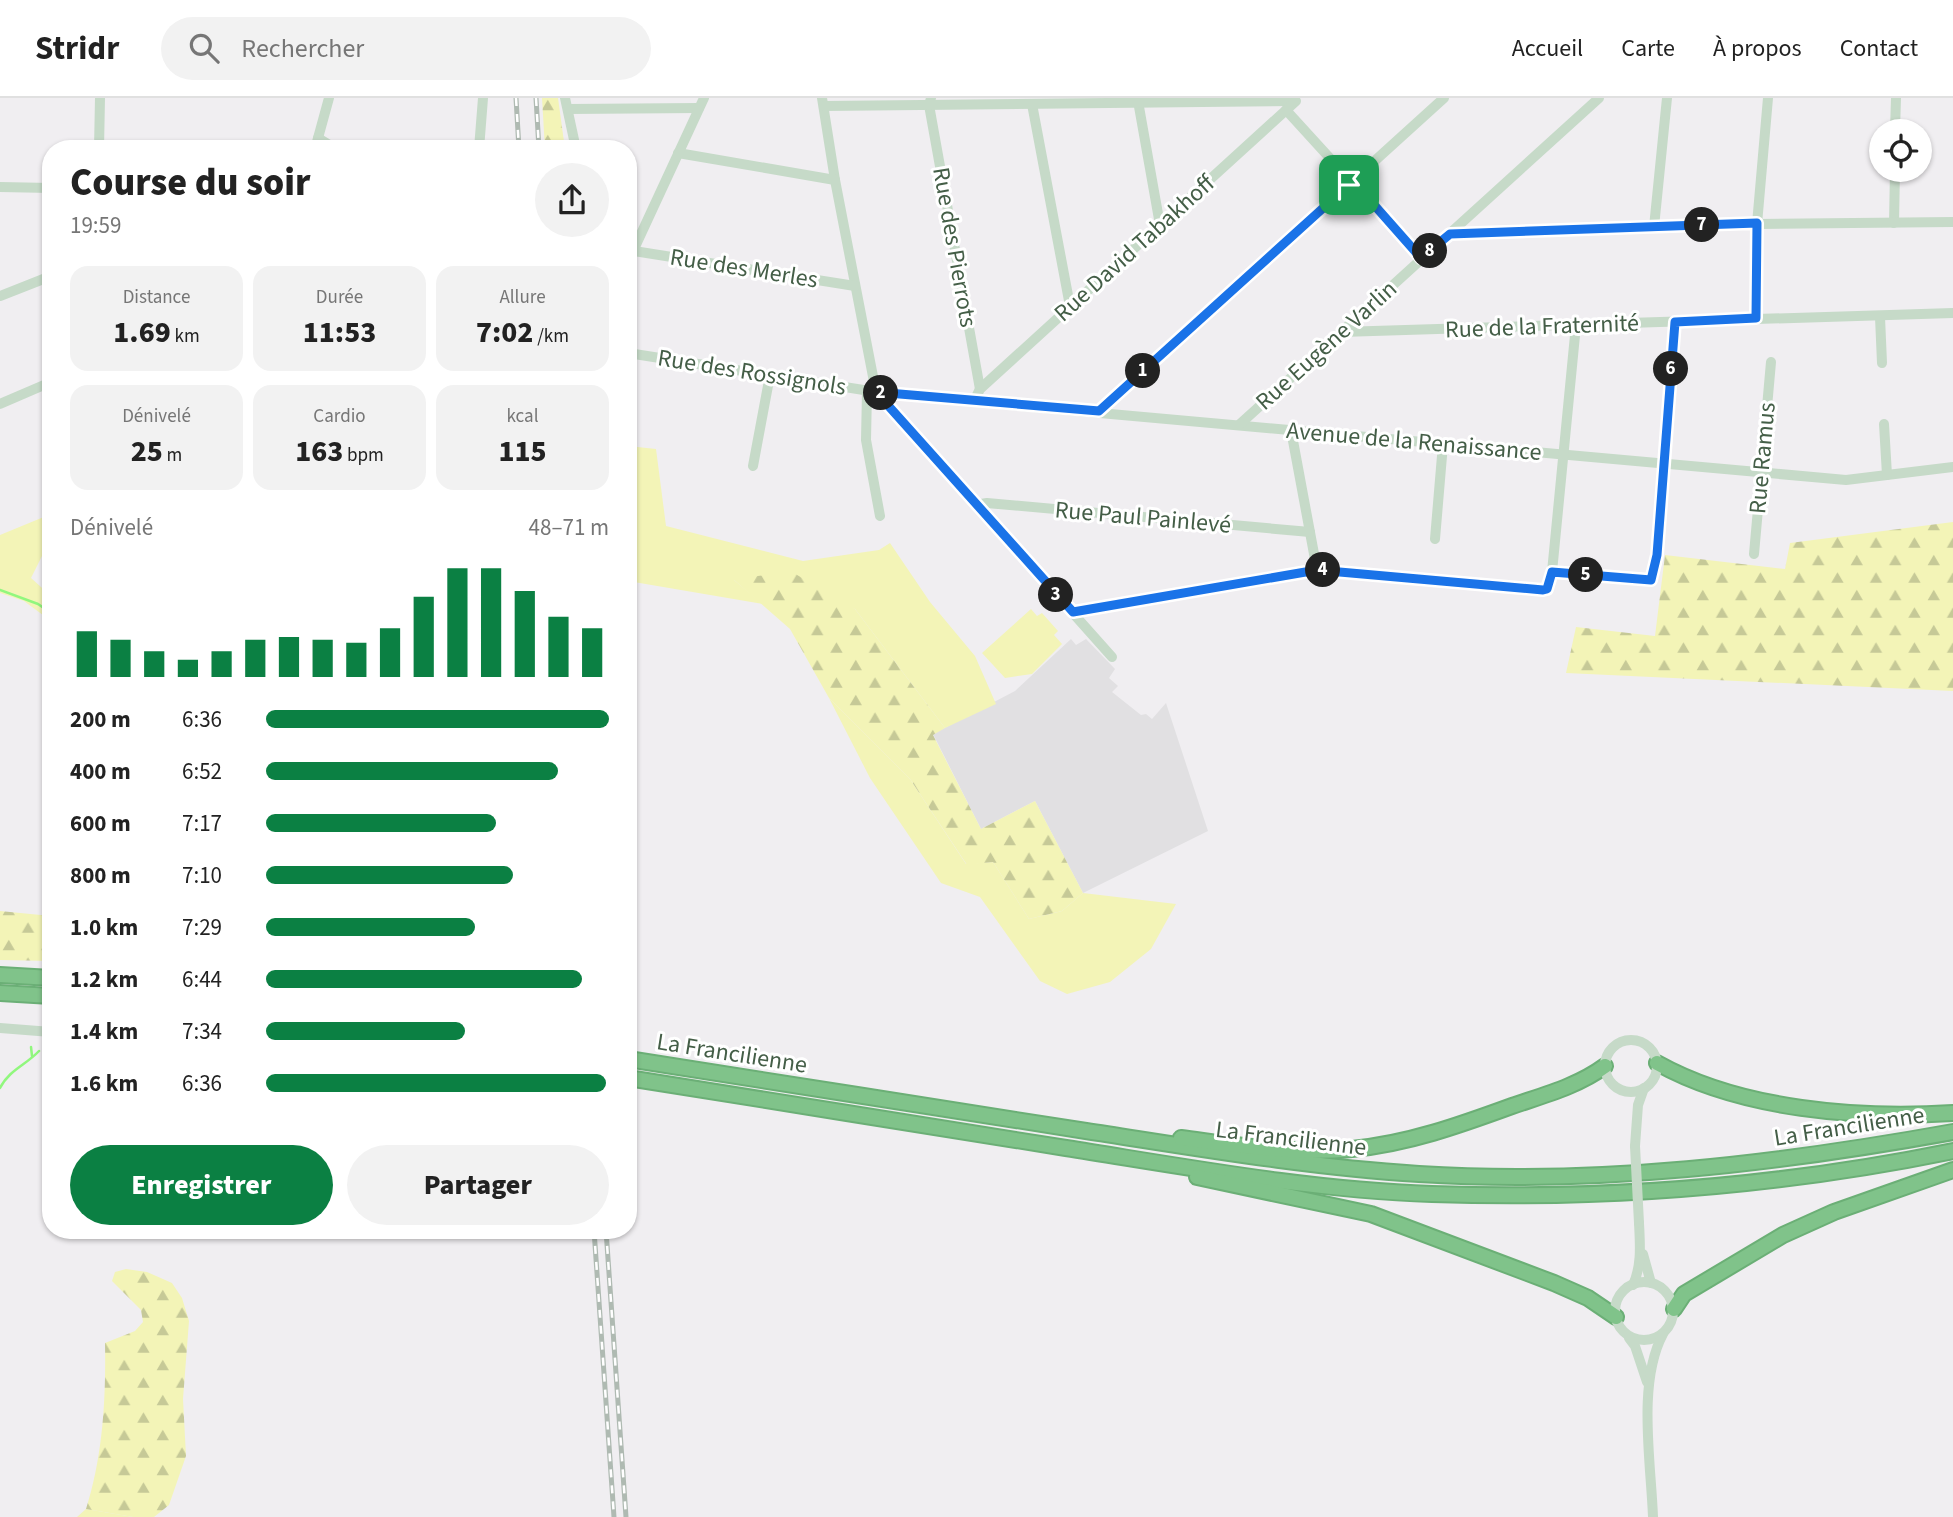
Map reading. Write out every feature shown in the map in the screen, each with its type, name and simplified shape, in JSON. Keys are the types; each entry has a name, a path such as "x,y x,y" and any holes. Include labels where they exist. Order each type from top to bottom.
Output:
{"highway":[{"path":"0,975 42,977"},
{"path":"0,993 42,995"},
{"name":"La Francilienne","path":"637,1060 1315,1166 1422,1174 1543,1177 1648,1173 1749,1165 1953,1132"},
{"path":"1657,1063 1700,1082 1799,1106 1847,1113 1953,1113"},
{"path":"1104,1134 1130,1132 1241,1146 1350,1150 1408,1140 1465,1123 1590,1077 1605,1066"},
{"name":"La Francilienne","path":"637,1079 1161,1165 1430,1194 1550,1195 1753,1183 1868,1168 1953,1151"},
{"path":"1161,1165 1166,1171 1371,1214 1554,1283 1588,1298 1616,1317"},
{"path":"1674,1309 1684,1294 1783,1235 1834,1212 1953,1170"}],"street":[{"path":"99,140 100,98"},
{"path":"317,140 329,98"},
{"path":"480,140 483,98"},
{"path":"1099,411 1444,98"},
{"name":"Rue Eugène Varlin","path":"1240,424 1599,98"},
{"path":"1654,227 1667,98"},
{"path":"1756,318 1757,223 1768,98"},
{"path":"1895,119 1896,98"},
{"path":"880,516 866,440 871,391 823,102 1032,104 1145,100 1297,100"},
{"path":"1145,100 1160,225"},
{"name":"Rue David Tabakhoff","path":"974,401 980,389 1297,100"},
{"name":"Rue des Pierrots","path":"930,102 980,389"},
{"path":"574,140 566,103 701,103 637,244"},
{"path":"1032,104 1070,306"},
{"path":"1286,110 1421,258"},
{"path":"678,153 835,180"},
{"path":"1894,223 1895,182"},
{"path":"0,187 42,188"},
{"path":"1450,234 1757,223 1953,222"},
{"name":"Rue des Merles","path":"637,251 855,286"},
{"path":"0,296 42,280"},
{"name":"Rue de la Fraternité","path":"1341,332 1953,313"},
{"path":"1880,317 1882,363"},
{"path":"1552,572 1651,580 1656,565 1675,322"},
{"path":"1073,612 1317,570 1547,589 1552,572 1576,324"},
{"name":"Rue des Rossignols","path":"637,354 871,391"},
{"name":"Rue Ramus","path":"1754,554 1771,362"},
{"path":"753,466 770,375"},
{"path":"0,404 42,386"},
{"path":"871,391 1112,657"},
{"name":"Avenue de la Renaissance","path":"871,391 1846,480 1953,467"},
{"path":"1884,424 1886,475"},
{"path":"1291,430 1317,570"},
{"path":"1435,539 1443,444"},
{"name":"Rue Paul Painlevé","path":"975,505 987,503 1310,532"},
{"path":"0,1028 42,1031"},
{"path":"1635,1146 1638,1105 1644,1088 1653,1080 1657,1063 1649,1047 1633,1040 1616,1045 1610,1051 1605,1066 1610,1082 1625,1091 1644,1088"},
{"path":"1625,1091 1634,1119 1640,1250 1637,1275 1633,1285 1619,1297 1616,1317 1635,1346 1648,1386"},
{"path":"1639,1223 1643,1256 1651,1283"},
{"path":"1633,1285 1651,1283 1667,1292 1674,1309 1673,1318 1655,1349 1648,1386 1653,1517"},
{"path":"1626,1334 1644,1341 1663,1334"}],"shaded area":[{"path":"1071,639 1076,645 1086,639 1115,669 1109,678 1118,686 1112,692 1141,715 1146,714 1152,719 1166,703 1208,831 1083,893 1035,801 981,829 933,734 1015,691"}],"green space":[{"path":"542,98 558,98 564,140 544,140"},
{"path":"637,447 656,449 666,526 803,561 879,550 890,543 930,602 975,656 996,704 945,728 855,609 734,580 763,604 637,583"},
{"path":"42,518 42,556 31,578 42,588 42,614 24,601 0,593 0,535"},
{"path":"1953,522 1953,691 1566,673 1576,627 1655,636 1665,555 1785,569 1790,543"},
{"path":"792,572 855,609 945,728 933,735 981,829 1035,801 1083,893 1062,911 1029,919 993,862 967,865 910,779 829,698 790,629 733,579"},
{"path":"1031,609 1037,616 1042,613 1058,631 1054,635 1062,644 1032,674 1005,678 982,653"},
{"path":"829,698 910,779 966,864 993,862 1029,919 1062,911 1083,893 1176,904 1151,949 1110,982 1067,994 1040,981 980,897 941,883 870,778"},
{"path":"0,911 42,915 42,961 0,960"},
{"path":"126,1269 147,1272 172,1283 182,1298 189,1321 183,1399 186,1456 169,1505 154,1517 133,1517 86,1509 102,1427 105,1343 135,1331 143,1322 141,1310 112,1281 115,1272"},
{"path":"86,1509 133,1517 77,1517"}],"waterway":[{"path":"0,590 42,607"},
{"path":"31,1047 32,1056"},
{"path":"0,1088 13,1072 39,1051"}],"railway":[{"path":"516,98 518,140"},
{"path":"536,98 538,140"},
{"path":"595,1239 614,1517"},
{"path":"607,1239 626,1517"}],"route":[{"path":"1353,181 1421,258 1450,234 1757,223 1756,318 1675,322 1657,555 1651,580 1552,572 1547,589 1543,590 1317,570 1073,612 1049,589 876,392 1099,411 1349,185 1353,181"}]}
